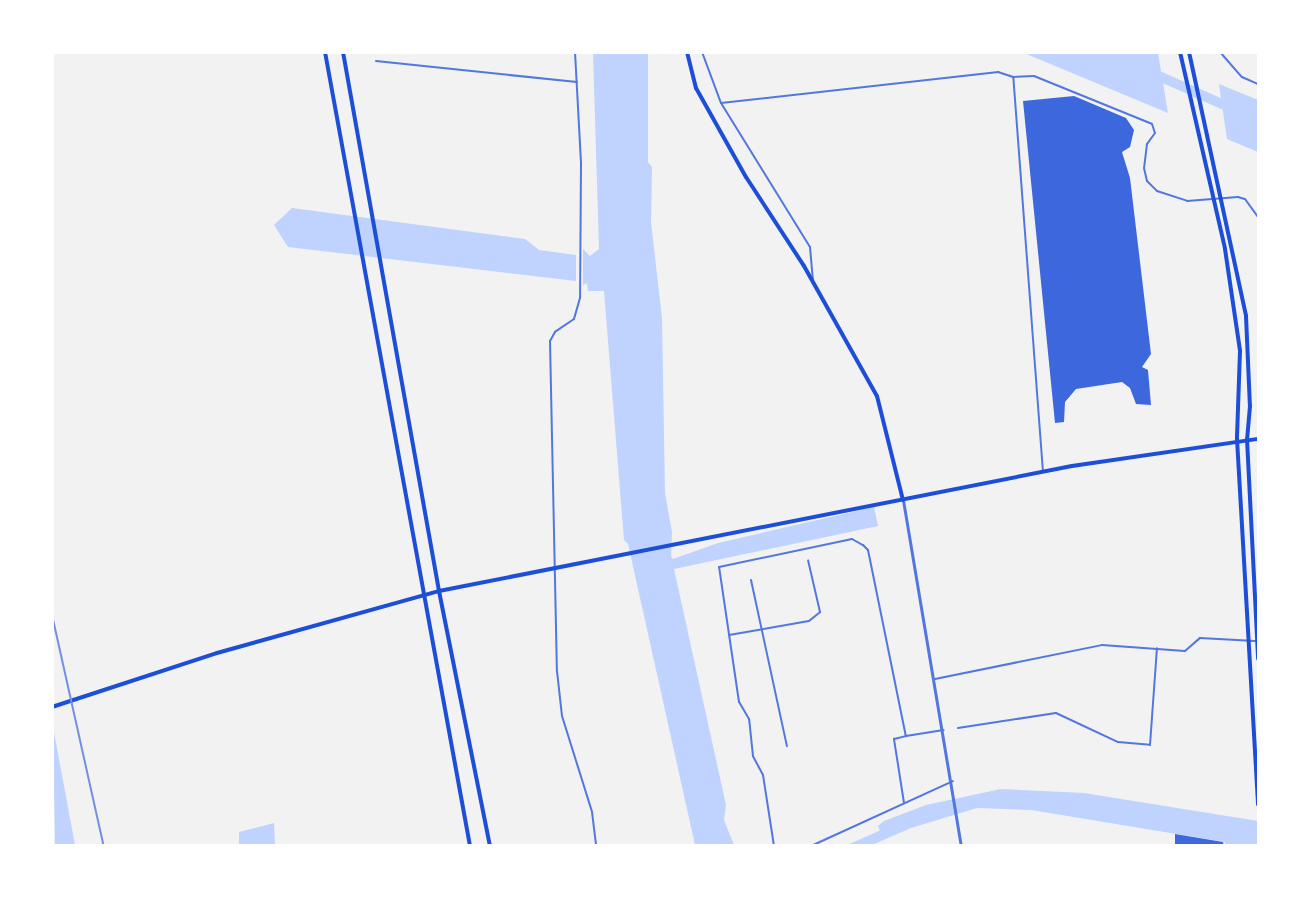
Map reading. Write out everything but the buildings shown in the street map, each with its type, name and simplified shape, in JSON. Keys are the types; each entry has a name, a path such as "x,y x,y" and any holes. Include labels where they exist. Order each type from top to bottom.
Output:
{"main road":[{"path":"325,52 426,595 470,846"},
{"path":"343,52 439,591 490,846"},
{"path":"687,52 696,88 746,177 813,282 877,396 903,500"},
{"path":"1180,52 1224,249 1240,351 1237,439 1258,804"},
{"path":"1189,52 1233,247 1246,316 1250,406 1247,439 1258,659"},
{"path":"52,707 101,693 217,653 439,591 1043,472 1237,439 1258,439"}],"street":[{"path":"575,52 581,163 578,313 550,341 555,568 562,716 592,812 596,846"},
{"path":"702,52 721,103 810,246 813,282"},
{"path":"1220,52 1242,77 1258,84"},
{"path":"376,60 577,82"},
{"path":"721,103 998,72 1013,76 1034,76 1152,124 1155,133 1147,144 1144,168 1147,181 1157,191 1187,201 1238,197 1245,199 1258,217"},
{"path":"1013,76 1043,472"},
{"path":"903,500 953,781 961,846"},
{"path":"774,846 763,775 753,756 749,719 739,702 719,567 852,539 863,545 868,550 906,736"},
{"path":"729,635 809,621 820,612 808,560"},
{"path":"751,580 787,746"},
{"path":"935,679 1102,645 1185,651 1200,638 1258,641"},
{"path":"958,728 1056,713 1118,742 1150,745 1157,648"},
{"path":"904,803 894,738 944,730"},
{"path":"811,846 953,781"}],"water":[{"path":"593,53 648,53 648,162 652,167 651,222 662,318 665,493 672,532 671,556 673,559 718,543 874,507 878,526 674,569 726,805 724,820 734,845 695,845 628,544 624,540 604,291 588,291 587,283 583,285 583,249 590,256 599,249"},
{"path":"1024,53 1158,53 1168,113"},
{"path":"1219,84 1258,100 1258,152 1227,139"},
{"path":"292,208 525,239 539,250 576,255 576,281 288,247 274,225"},
{"path":"53,727 75,845 55,845"},
{"path":"1001,789 1084,793 1258,821 1258,845 1226,846 1225,842 1031,810 977,808 911,828 872,845 862,846 882,836 878,826 884,821 926,805"},
{"path":"274,823 275,845 239,845 239,832"}],"waterway":[{"path":"1150,72 1258,120"},
{"path":"852,846 888,830"}],"railway":[{"path":"52,613 104,846"}]}
